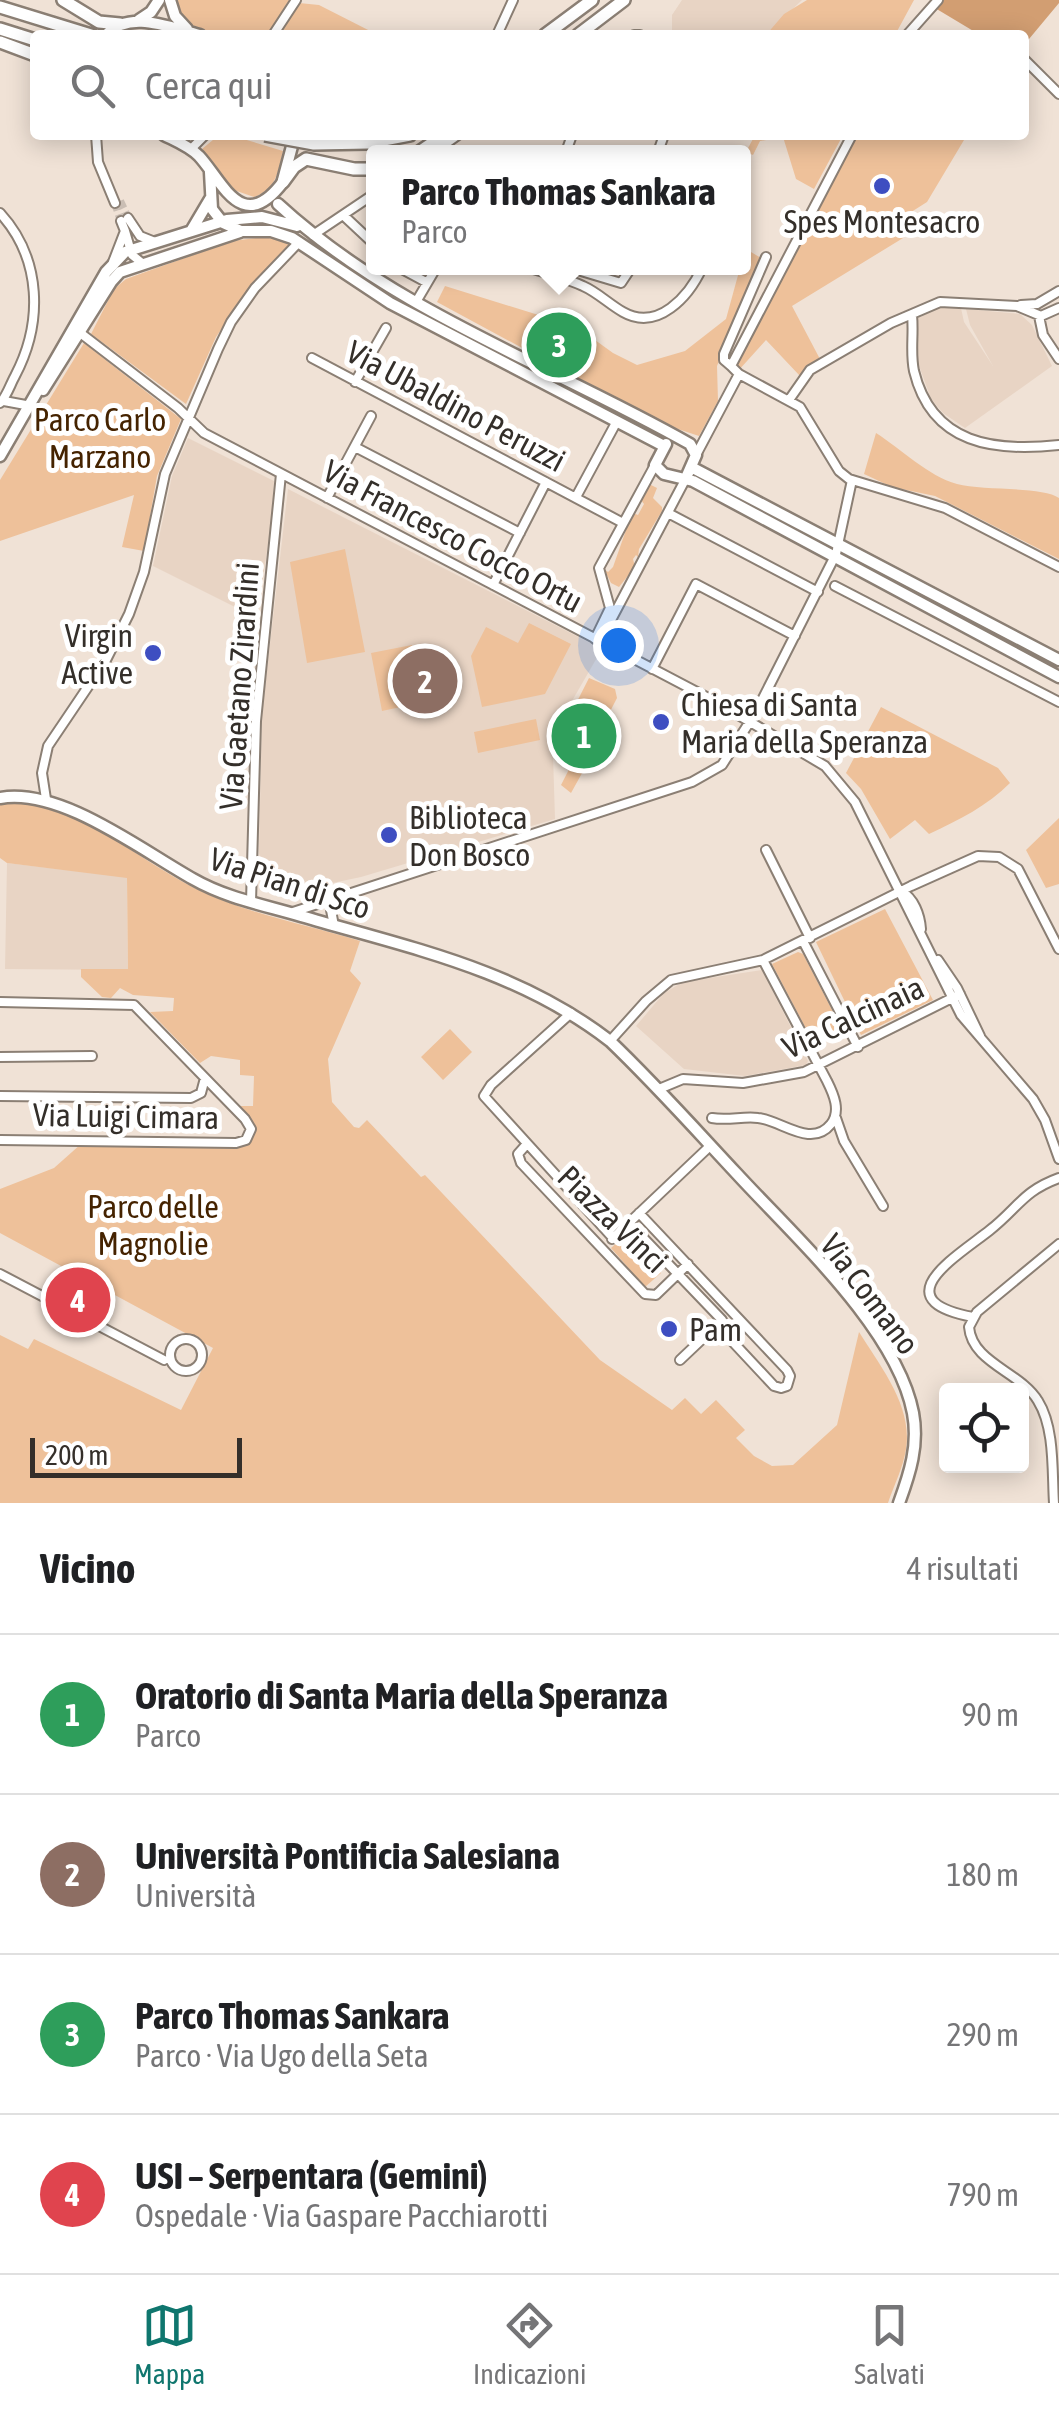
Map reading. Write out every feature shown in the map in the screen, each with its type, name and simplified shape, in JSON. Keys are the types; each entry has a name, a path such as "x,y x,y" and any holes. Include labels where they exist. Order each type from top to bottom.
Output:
{"main road":[{"path":"63,0 96,21 120,24"},
{"path":"552,30 592,0"},
{"path":"585,30 624,0"},
{"path":"0,7 75,30"},
{"path":"0,29 30,38"},
{"path":"0,42 30,53"},
{"path":"293,140 314,144 387,140"},
{"path":"283,182 296,165 308,159 366,170"}],"street":[{"path":"112,30 139,20 159,0"},
{"path":"170,0 176,19 191,30"},
{"path":"276,30 296,0"},
{"path":"499,30 513,0"},
{"path":"911,30 938,0"},
{"path":"139,20 180,30"},
{"path":"1029,64 1059,94"},
{"path":"96,140 98,162 117,202"},
{"path":"174,140 191,149 228,196 245,203 266,198 283,182"},
{"path":"191,149 200,140"},
{"path":"256,231 273,218 294,140"},
{"path":"731,366 788,250 849,140"},
{"path":"210,172 213,211 220,222 240,232"},
{"path":"190,232 203,215 211,193"},
{"path":"310,233 366,199"},
{"path":"278,204 310,233 366,272"},
{"path":"0,213 20,242 35,295 29,345 2,402 31,406"},
{"path":"343,215 366,237"},
{"path":"112,262 130,250 251,216 273,218 310,233"},
{"path":"142,263 135,260 130,250 125,219 140,236 159,242"},
{"path":"31,406 112,262 125,231"},
{"path":"0,456 115,276 142,263 240,232 256,231 274,232 299,242 390,303 664,446"},
{"path":"46,799 42,773 46,754 106,660 130,614 144,572 165,474 231,322 299,242"},
{"path":"766,257 724,360 739,374 803,410 840,471 852,480 945,508 1059,567"},
{"path":"371,275 692,446 696,455"},
{"path":"413,275 426,282"},
{"path":"416,302 431,275"},
{"path":"551,275 585,286 623,312 642,316 663,312 678,303 698,275"},
{"path":"593,275 618,283 628,275"},
{"path":"789,400 810,370 891,323 944,301 1017,306 1059,292"},
{"path":"1044,300 1044,309 1055,311"},
{"path":"1017,306 1039,316 1055,311"},
{"path":"912,315 915,375 925,398 944,422 967,437 1001,448 1059,445"},
{"path":"1039,316 1043,335 1059,359"},
{"path":"355,382 386,328"},
{"name":"Via Francesco Cocco Ortu","path":"80,332 204,433 816,759 855,802 900,891 908,896 918,913 921,930 966,1023 1034,1099 1059,1159"},
{"name":"Via Ubaldino Peruzzi","path":"312,358 623,523"},
{"path":"598,640 739,374"},
{"path":"327,498 371,416"},
{"path":"576,498 617,421"},
{"path":"598,640 610,608 598,571 664,446 674,438"},
{"path":"356,446 520,533"},
{"path":"656,465 664,474 693,481 1059,677"},
{"path":"691,467 1059,660"},
{"name":"Via Gaetano Zirardini","path":"251,902 256,730 281,474"},
{"path":"290,913 704,777 725,762 750,722 835,556 852,480"},
{"path":"493,585 546,482"},
{"path":"668,513 818,592"},
{"path":"856,596 867,574"},
{"path":"652,669 696,584 795,636"},
{"path":"604,585 624,597"},
{"path":"835,586 1059,702"},
{"path":"950,645 960,625"},
{"path":"1029,686 1040,666"},
{"name":"Via Pian di Sco","path":"0,798 46,799 196,881 251,902 494,974 542,995 610,1040 658,1090"},
{"path":"766,850 858,1047"},
{"path":"610,1040 671,980 763,960 972,857 1003,858 1022,874 1059,949"},
{"path":"334,926 331,910 342,895"},
{"path":"763,960 832,1092 844,1141 883,1206"},
{"name":"Via Calcinaia","path":"658,1090 679,1079 759,1082 820,1066 956,996"},
{"name":"Via Luigi Cimara","path":"0,1002 134,1005 249,1124 251,1133 246,1140 236,1143 0,1140"},
{"name":"Piazza Vinci","path":"571,1013 486,1090 487,1103 613,1238"},
{"path":"0,1057 92,1056"},
{"path":"0,1096 190,1098 202,1092 205,1078"},
{"name":"Via Comano","path":"658,1090 830,1274 902,1378 913,1413 916,1440 899,1503"},
{"path":"712,1118 759,1118 811,1134 826,1130 836,1118"},
{"name":"Piazza Vinci","path":"526,1145 518,1154 520,1163 648,1296 656,1295 688,1264"},
{"path":"602,1249 710,1146"},
{"path":"972,1318 946,1312 936,1305 931,1294 933,1276 1005,1218 1028,1192 1059,1178"},
{"path":"628,1223 678,1274 772,1384 785,1387 790,1379 788,1372 639,1213"},
{"path":"1054,1503 1040,1403 1028,1388 977,1348 969,1332 972,1318 1059,1244"},
{"path":"0,1274 169,1361"},
{"path":"680,1360 732,1310"}],"shaded area":[{"path":"682,0 802,0 771,30 672,30 672,15"},
{"path":"944,0 1059,0 1029,39 1029,30 972,30 935,8"},
{"path":"939,308 961,308 964,322 993,366 970,325 966,309 1020,314 1032,325 1052,366 965,428 931,399 917,360 916,319"},
{"path":"188,438 274,481 257,618 153,566 172,476"},
{"path":"288,489 602,649 565,713 553,755 555,819 361,877 299,890 273,889 264,878 259,853 262,713"},
{"path":"7,863 127,877 128,970 5,969"},
{"path":"762,970 808,1061 806,1065 745,1076 684,1069 636,1026 664,993 683,982"}],"green space":[{"path":"178,0 289,0 271,30 190,27 177,6"},
{"path":"807,0 914,0 898,30 770,30 784,14"},
{"path":"299,3 319,5 368,30 283,30"},
{"path":"213,140 247,140 283,151 275,178 268,189 254,197 231,189 202,149"},
{"path":"752,140 766,140 760,141 753,155"},
{"path":"784,140 840,140 814,189 796,179"},
{"path":"852,140 964,140 927,202 897,221 908,235 792,306 821,361 800,376 766,340 738,371 733,366"},
{"name":"Parco Carlo Marzano","path":"263,237 291,242 216,337 186,404 91,334 114,289 126,279 232,241"},
{"path":"751,252 761,258 717,366 718,401 699,436 663,424 437,302 445,286 577,327 637,365 685,351 726,319 738,275 751,275"},
{"name":"Parco Carlo Marzano","path":"84,343 181,419 157,476 144,551 122,547 134,495 0,541 0,480"},
{"path":"876,433 925,469 957,484 1040,492 1059,498 1059,559 935,496 892,487 864,474"},
{"path":"649,484 657,488 653,498 662,511 638,557 633,559 635,567 619,587 611,583 604,569 608,572 613,567 631,516 638,515"},
{"path":"345,549 365,652 307,663 290,562"},
{"path":"529,623 571,644 545,694 482,707 471,656 486,627 518,643"},
{"path":"412,645 424,702 382,711 371,653"},
{"path":"589,678 615,689 617,698 600,731 608,738 603,747 596,748 571,793 561,785 581,746 560,735"},
{"path":"881,707 998,768 1010,783 982,806 929,834 915,820 890,839 861,789 846,773"},
{"path":"536,719 540,740 478,753 474,732"},
{"name":"Parco delle Magnolie","path":"14,801 39,805 86,823 176,878 218,898 360,941 350,971 361,983 328,1059 332,1102 354,1127 359,1128 367,1120 421,1177 425,1175 600,1360 672,1410 685,1398 701,1414 716,1400 745,1430 736,1438 754,1456 772,1466 793,1465 837,1425 859,1332 893,1387 905,1417 906,1449 888,1503 0,1503 0,1335 28,1349 34,1339 181,1410 213,1348 0,1233 0,1189 54,1168 81,1144 247,1145 253,1130 237,1106 253,1106 254,1076 240,1075 240,1060 211,1056 200,1063 150,1012 173,1011 174,998 133,995 120,988 111,998 102,997 81,977 81,969 128,969 127,878 7,863 0,858 0,804"},
{"path":"1059,818 1059,884 1046,888 1026,850"},
{"path":"885,909 933,1000 861,1035 816,942"},
{"path":"798,952 803,954 842,1029 814,1044 772,964"},
{"path":"450,1029 472,1052 443,1080 421,1057"},
{"path":"627,1234 661,1273 645,1287 611,1248"}],"tunnel":[{"path":"120,201 128,218"},
{"path":"115,203 121,221"}],"place":[{"name":"Spes Montesacro","path":"882,186"},
{"name":"Parco Thomas Sankara","path":"559,345"},
{"name":"Virgin Active","path":"153,653"},
{"name":"Università Pontificia Salesiana","path":"425,681"},
{"name":"Chiesa di Santa Maria della Speranza","path":"661,722"},
{"name":"Oratorio di Santa Maria della Speranza","path":"584,736"},
{"name":"Biblioteca Don Bosco","path":"389,835"},
{"name":"USI – Serpentara (Gemini)","path":"78,1300"},
{"name":"Pam","path":"669,1329"}]}
